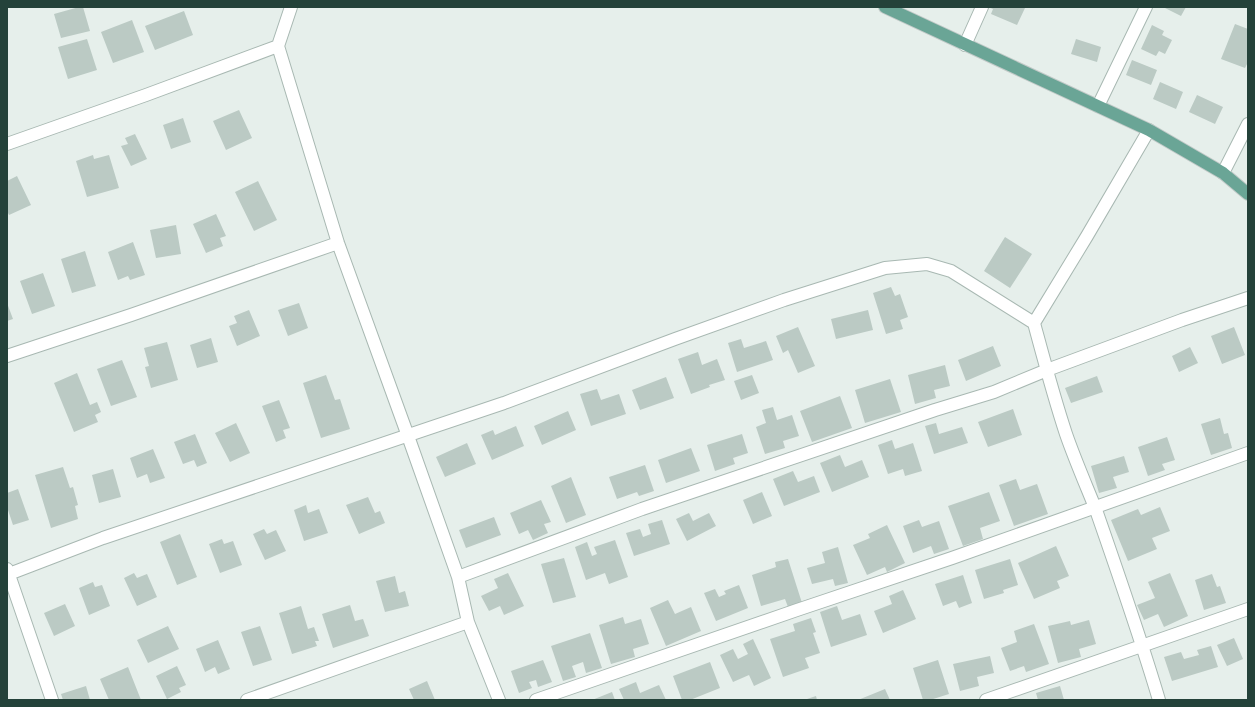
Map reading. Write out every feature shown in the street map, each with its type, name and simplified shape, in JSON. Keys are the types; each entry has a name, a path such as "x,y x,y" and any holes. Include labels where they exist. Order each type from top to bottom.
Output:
{"main road":[{"path":"885,7 1149,130 1224,173 1248,194"}],"street":[{"path":"291,7 278,46 338,243 458,577 468,622 499,700"},
{"path":"965,45 982,7"},
{"path":"1098,106 1146,7"},
{"path":"7,144 278,46"},
{"path":"1224,173 1248,124"},
{"path":"1034,323 1149,130"},
{"path":"7,356 132,315 338,243"},
{"path":"52,700 8,572 103,538 504,403 784,300 886,268 927,264 951,271 1034,323 1066,435 1095,508 1143,646 1159,700"},
{"path":"458,577 642,508 928,412 994,392 1047,370 1182,320 1248,298"},
{"path":"536,700 952,558 1248,453"},
{"path":"986,700 1248,609"},
{"path":"247,700 468,622"}],"building":[{"path":"83,7 90,31 61,38 54,14"},
{"path":"988,7 1025,8 1017,25 991,14 993,9"},
{"path":"1163,7 1186,7 1181,16"},
{"path":"184,11 193,35 155,50 145,26"},
{"path":"132,20 144,52 113,63 101,32"},
{"path":"1235,24 1248,29 1248,62 1245,68 1221,59"},
{"path":"1152,25 1164,31 1162,35 1172,40 1165,54 1159,51 1156,56 1141,49"},
{"path":"87,39 97,70 68,79 58,47"},
{"path":"1076,39 1101,47 1097,62 1071,54"},
{"path":"1132,60 1157,70 1151,85 1126,75"},
{"path":"1160,82 1183,92 1176,109 1153,99"},
{"path":"1197,95 1223,107 1215,124 1189,112"},
{"path":"239,110 252,138 226,150 213,121"},
{"path":"183,118 191,142 171,149 163,125"},
{"path":"135,134 147,159 131,166 121,146 128,144 125,138"},
{"path":"93,155 94,159 109,155 119,188 87,197 76,161"},
{"path":"17,176 31,205 9,215 7,211 7,181"},
{"path":"258,181 277,220 254,231 235,192"},
{"path":"216,214 226,236 220,238 223,246 206,253 193,224"},
{"path":"176,225 181,254 156,258 150,230"},
{"path":"1005,237 1032,254 1010,288 984,271"},
{"path":"133,242 145,275 130,280 128,276 118,280 108,252"},
{"path":"85,251 96,286 72,293 61,259"},
{"path":"43,273 55,306 32,314 20,281"},
{"path":"891,287 895,296 900,294 908,317 900,320 903,329 886,334 873,293"},
{"path":"7,303 13,319 7,321"},
{"path":"299,303 308,328 288,336 278,310"},
{"path":"249,310 260,336 237,346 229,326 237,323 234,316"},
{"path":"868,310 873,330 836,339 831,319"},
{"path":"798,327 815,366 798,373 788,350 783,353 776,336"},
{"path":"1234,327 1245,355 1222,364 1211,336"},
{"path":"211,338 218,362 197,368 190,345"},
{"path":"741,339 744,348 766,341 773,360 737,372 728,343"},
{"path":"167,342 178,380 151,388 145,367 149,366 144,348"},
{"path":"993,346 1001,366 966,381 958,360"},
{"path":"1190,347 1198,363 1179,372 1172,356"},
{"path":"698,352 702,365 717,359 725,380 709,385 710,387 691,394 678,359"},
{"path":"122,360 137,397 111,406 97,369"},
{"path":"945,365 950,386 934,390 936,398 915,404 908,375"},
{"path":"77,373 90,405 97,402 101,412 95,415 98,422 74,432 54,383"},
{"path":"326,375 335,400 340,399 350,429 321,438 303,383"},
{"path":"752,375 759,393 741,400 734,381"},
{"path":"1097,376 1103,392 1071,403 1065,388"},
{"path":"666,377 674,398 640,410 632,390"},
{"path":"890,379 901,412 865,423 855,390"},
{"path":"597,389 601,400 619,394 626,414 591,426 580,394"},
{"path":"840,396 852,428 812,442 800,411"},
{"path":"279,400 290,428 283,430 286,438 276,442 262,406"},
{"path":"773,407 777,420 792,415 799,436 783,441 785,448 765,454 756,427 766,423 762,410"},
{"path":"1013,409 1022,435 988,447 978,422"},
{"path":"568,411 576,430 542,445 534,426"},
{"path":"1220,418 1224,434 1228,433 1232,448 1211,455 1201,424"},
{"path":"236,423 250,453 230,462 215,433"},
{"path":"936,423 939,434 962,427 968,443 934,454 925,426"},
{"path":"516,426 524,446 492,460 481,435 493,430 495,435"},
{"path":"195,434 207,463 197,467 194,460 183,464 174,442"},
{"path":"742,434 748,453 733,458 735,464 715,471 707,445"},
{"path":"1167,437 1175,460 1162,464 1165,470 1148,476 1138,447"},
{"path":"892,440 895,449 913,443 922,471 905,476 903,469 888,474 878,445"},
{"path":"467,443 476,464 445,477 436,457"},
{"path":"691,448 700,471 666,483 658,460"},
{"path":"153,449 165,478 150,483 147,474 137,478 130,458"},
{"path":"840,455 845,467 862,460 869,477 832,492 820,463"},
{"path":"1124,456 1129,472 1113,477 1117,488 1099,493 1091,466"},
{"path":"645,465 654,491 639,496 637,492 617,499 609,477"},
{"path":"63,467 70,488 73,487 78,505 75,506 78,519 51,528 35,475"},
{"path":"113,469 121,497 99,503 92,475"},
{"path":"793,471 798,482 814,476 820,492 784,506 773,479"},
{"path":"571,477 586,515 566,523 551,486"},
{"path":"1016,479 1020,490 1037,484 1048,514 1014,526 999,485"},
{"path":"18,489 29,520 13,525 7,507 7,493"},
{"path":"762,492 772,516 753,524 743,500"},
{"path":"989,492 1000,521 980,528 983,539 963,546 948,506"},
{"path":"368,497 375,513 380,511 385,523 359,534 346,505"},
{"path":"541,500 551,522 544,524 548,533 533,540 528,530 519,534 510,513"},
{"path":"306,505 308,513 319,509 328,533 304,541 294,510"},
{"path":"1160,507 1170,531 1152,538 1157,549 1128,561 1111,520 1138,509 1141,515"},
{"path":"689,513 693,521 709,513 716,526 687,541 676,519"},
{"path":"494,517 501,535 466,548 459,530"},
{"path":"662,520 670,544 634,556 626,533 640,529 643,537 651,534 648,524"},
{"path":"919,520 922,527 939,521 949,549 934,554 931,546 913,553 903,526"},
{"path":"887,525 905,563 887,572 885,567 867,575 853,545 870,538 868,534"},
{"path":"264,529 267,534 276,530 286,551 265,560 253,534"},
{"path":"180,534 197,577 177,585 160,542"},
{"path":"222,539 224,544 233,541 242,565 220,573 209,544"},
{"path":"615,540 628,577 609,584 605,573 586,580 575,547 587,542 592,556 597,554 594,547"},
{"path":"1056,546 1069,576 1057,581 1060,588 1034,599 1018,563"},
{"path":"838,547 848,583 835,586 833,579 812,584 807,568 825,563 822,552"},
{"path":"564,558 576,597 553,603 541,564"},
{"path":"788,559 802,603 788,607 785,599 761,606 752,575 776,567 775,562"},
{"path":"1010,559 1018,585 1003,590 1004,593 984,599 975,570"},
{"path":"134,573 137,578 147,574 157,597 137,606 124,578"},
{"path":"508,573 524,606 504,615 500,606 489,611 481,596 498,588 494,579"},
{"path":"1170,573 1188,616 1164,627 1158,614 1144,620 1137,605 1155,598 1148,582"},
{"path":"1212,574 1217,587 1220,586 1226,603 1204,610 1195,580"},
{"path":"963,575 972,603 959,608 956,601 943,606 935,584"},
{"path":"395,576 399,593 405,591 409,606 385,612 376,581"},
{"path":"93,582 95,587 102,585 110,606 89,615 79,588"},
{"path":"739,585 748,608 716,621 704,593 715,589 719,597 726,594 724,591"},
{"path":"903,590 916,619 883,633 874,611 892,604 889,596"},
{"path":"668,600 675,614 691,607 701,631 666,646 650,608"},
{"path":"65,604 75,626 54,636 44,613"},
{"path":"350,605 355,621 363,619 369,636 333,648 322,614"},
{"path":"301,606 308,629 314,627 319,641 315,641 317,646 292,654 279,613"},
{"path":"837,606 842,620 860,614 867,635 831,647 820,612"},
{"path":"623,617 625,624 641,619 649,644 633,649 635,657 611,664 599,625"},
{"path":"811,618 816,632 813,633 820,653 805,658 809,668 783,677 770,639 795,631 793,624"},
{"path":"1089,620 1096,644 1079,649 1081,657 1058,663 1048,626 1070,621 1071,625"},
{"path":"1034,624 1049,664 1026,672 1024,666 1010,671 1001,648 1017,642 1014,631"},
{"path":"168,626 179,649 148,663 137,640"},
{"path":"260,626 272,660 253,666 241,632"},
{"path":"590,633 602,668 586,673 583,662 572,666 576,677 563,681 551,646"},
{"path":"1234,638 1243,659 1227,666 1217,645"},
{"path":"753,639 771,678 754,686 749,675 733,682 720,655 733,649 738,659 748,654 743,644"},
{"path":"218,640 230,669 218,674 215,667 205,672 196,649"},
{"path":"1211,646 1218,667 1172,681 1164,657 1181,652 1184,659 1199,655 1197,650"},
{"path":"990,656 994,673 977,677 979,686 960,691 953,664"},
{"path":"543,660 552,682 538,687 536,680 529,682 532,688 519,693 511,671"},
{"path":"938,660 949,694 930,700 923,700 913,668"},
{"path":"710,662 720,688 690,700 682,700 673,676"},
{"path":"177,666 186,685 179,688 181,692 167,699 156,676"},
{"path":"128,667 141,700 109,700 100,679"},
{"path":"427,681 435,700 414,700 409,689"},
{"path":"636,682 640,693 659,685 666,700 624,700 619,689"},
{"path":"86,686 90,700 63,700 61,694"},
{"path":"1060,686 1064,700 1038,700 1036,693"},
{"path":"885,689 890,700 858,700"},
{"path":"612,692 615,700 592,700"},
{"path":"816,696 817,700 804,700"}]}
